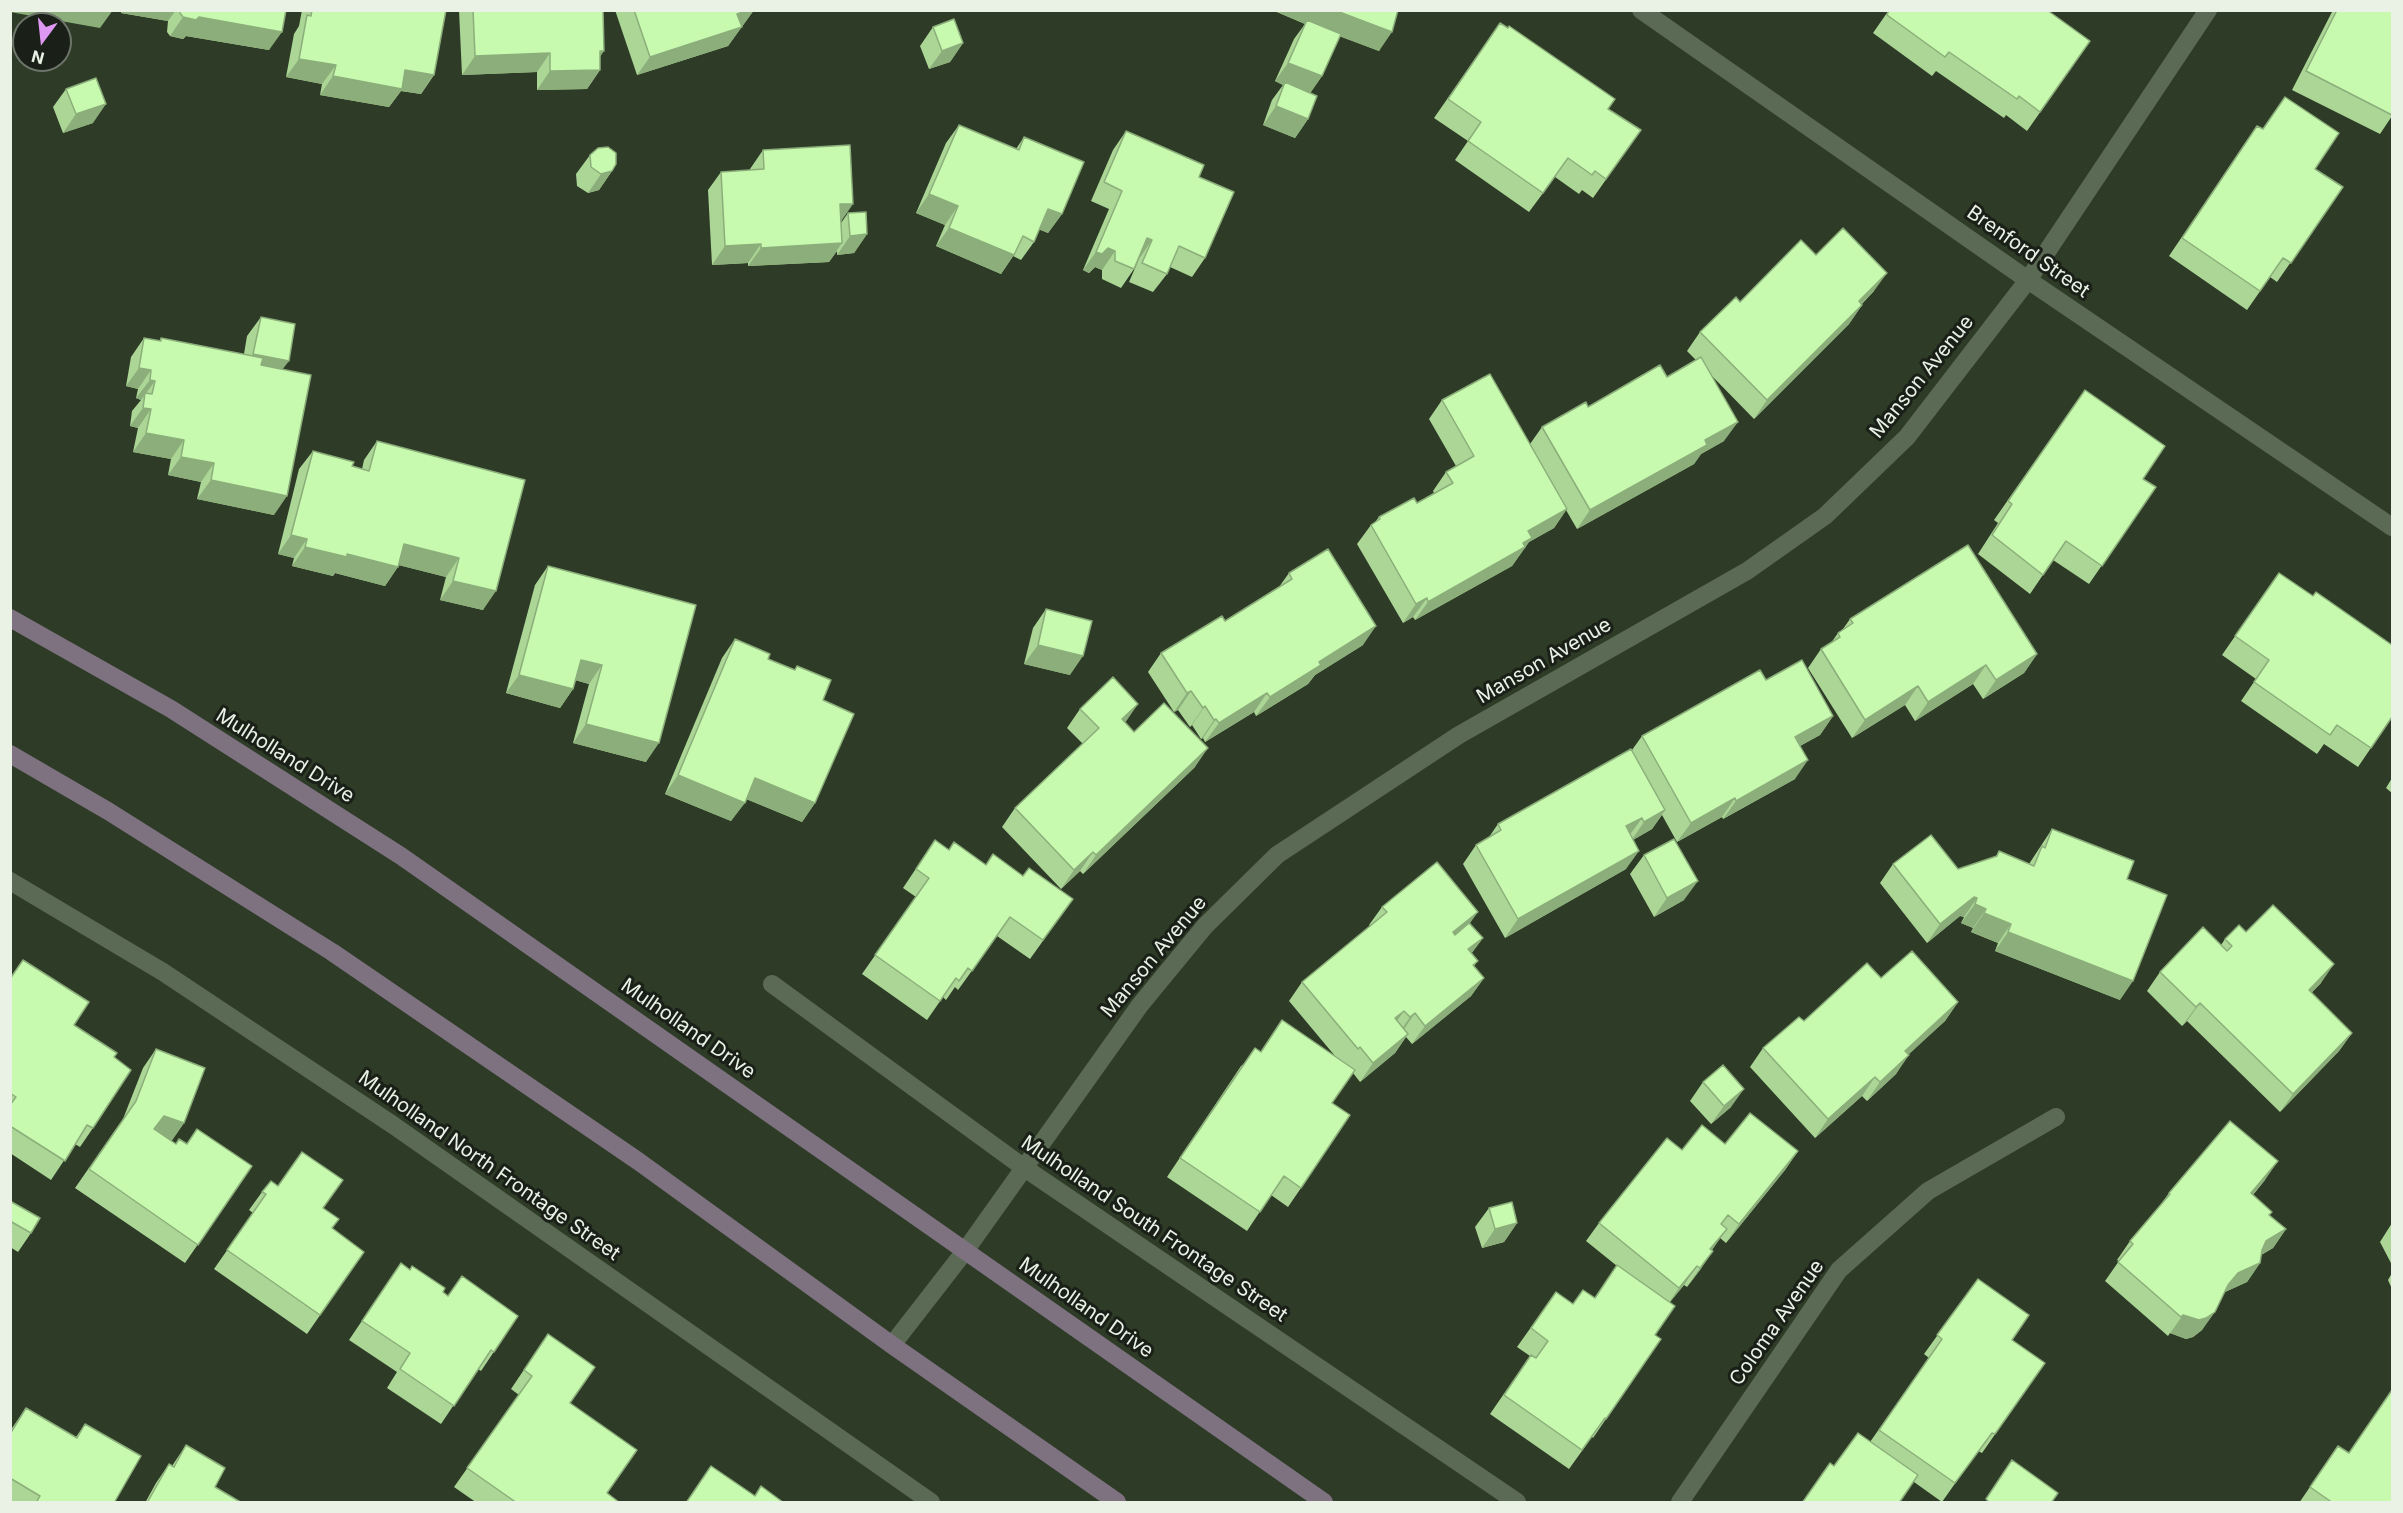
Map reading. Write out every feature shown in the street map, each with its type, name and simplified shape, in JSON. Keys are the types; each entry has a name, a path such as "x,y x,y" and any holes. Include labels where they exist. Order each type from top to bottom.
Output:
{"main road":[{"name":"Mulholland Drive","path":"10,618 171,709 401,856 1324,1503"},
{"path":"10,754 108,811 332,952 638,1161 892,1345 1118,1503"}],"street":[{"name":"Brenford Street","path":"1641,10 2028,280 2392,527"},
{"name":"Manson Avenue","path":"892,1345 965,1251 1140,1005 1205,926 1277,855 1459,735 1747,571 1825,516 1907,437 2028,280 2208,10"},
{"name":"Mulholland North Frontage Street","path":"10,881 163,972 393,1125 931,1503"},
{"name":"Mulholland South Frontage Street","path":"772,984 1023,1167 1517,1503"},
{"name":"Coloma Avenue","path":"1680,1503 1839,1270 1928,1191 2056,1117"}],"building":[{"path":"180,10 286,10 282,32 199,17 196,20 183,17"},
{"path":"312,10 446,10 434,75 405,70 402,89 333,76 336,65 299,59 307,15 311,16"},
{"path":"473,10 603,10 604,51 600,51 600,70 550,71 550,53 475,56"},
{"path":"634,10 748,10 737,14 742,27 650,57"},
{"path":"1334,10 1398,10 1392,32"},
{"path":"1889,10 2047,10 2090,41 2040,112 2019,96 2017,99 1949,52 1945,57 1887,15"},
{"path":"2337,10 2392,10 2392,115 2306,71"},
{"path":"954,19 963,43 942,51 933,27"},
{"path":"1307,20 1341,34 1322,76 1288,63"},
{"path":"1500,23 1508,28 1509,26 1615,99 1608,109 1641,130 1606,179 1595,171 1592,175 1568,158 1543,193 1468,141 1481,122 1448,99"},
{"path":"96,78 106,104 76,114 66,89"},
{"path":"1285,82 1317,96 1308,119 1276,106"},
{"path":"2285,97 2339,133 2315,169 2343,187 2291,263 2283,258 2260,291 2182,238 2257,126 2263,129"},
{"path":"959,125 1019,150 1024,137 1084,162 1062,214 1048,209 1034,242 1023,236 1014,255 949,228 958,206 929,194"},
{"path":"1126,131 1204,165 1199,177 1234,192 1205,258 1179,246 1167,274 1142,263 1152,240 1147,238 1134,269 1115,261 1115,251 1108,248 1102,254 1096,252 1122,191 1104,182"},
{"path":"850,145 853,204 840,204 842,243 761,248 761,244 725,246 721,172 764,169 763,150"},
{"path":"608,147 616,153 616,164 612,171 601,174 591,167 590,155 598,148"},
{"path":"866,212 867,234 850,236 848,213"},
{"path":"1843,228 1887,273 1859,301 1862,305 1767,400 1700,332 1736,297 1740,302 1801,240 1816,255"},
{"path":"261,317 295,324 289,361 253,354"},
{"path":"144,338 161,341 161,338 263,358 261,365 311,375 287,496 211,480 214,463 181,457 184,440 146,433 151,409 143,408 145,393 152,394 155,381 150,380 151,370 139,368"},
{"path":"1701,357 1738,422 1705,440 1707,445 1590,510 1542,427 1586,402 1588,407 1660,365 1667,377"},
{"path":"1490,374 1567,509 1528,531 1532,538 1523,543 1525,547 1428,602 1427,598 1416,604 1371,525 1380,519 1379,517 1414,498 1417,503 1453,483 1446,472 1474,456 1442,400"},
{"path":"2085,390 2165,446 2143,479 2156,487 2102,566 2066,541 2043,575 1992,535 2012,504 2008,501"},
{"path":"377,441 525,480 496,591 453,581 459,558 404,544 398,567 347,554 347,557 305,547 307,539 291,535 313,451 354,462 352,466 369,471"},
{"path":"1968,545 2037,654 1996,680 1986,665 1928,702 1918,686 1865,720 1821,649 1840,637 1838,633 1853,623 1850,619"},
{"path":"1328,549 1376,626 1319,662 1321,665 1270,697 1267,693 1219,723 1216,719 1214,720 1191,691 1187,693 1161,653 1222,616 1225,621 1292,579 1289,573"},
{"path":"548,566 696,605 659,743 586,724 602,665 581,660 573,689 519,675"},
{"path":"2279,573 2313,596 2316,592 2392,645 2392,717 2371,748 2337,725 2330,735 2254,682 2269,660 2235,636"},
{"path":"1046,609 1092,621 1083,656 1038,645"},
{"path":"735,639 770,654 768,659 795,670 797,666 831,680 823,700 854,714 815,803 755,778 745,803 678,775"},
{"path":"1802,660 1833,716 1795,737 1808,760 1736,801 1735,798 1691,823 1642,736 1760,670 1766,680"},
{"path":"1113,677 1138,704 1122,719 1134,732 1164,703 1208,748 1096,855 1093,852 1074,870 1015,808 1099,728 1080,709"},
{"path":"1631,749 1665,810 1644,822 1642,818 1626,826 1639,851 1518,919 1476,845 1501,830 1498,824"},
{"path":"2052,829 2134,861 2127,879 2167,895 2133,981 2008,932 2011,924 1984,913 1986,909 1975,904 1977,898 1974,897 1940,924 1893,864 1931,835 1958,869 1997,856 1999,851 2034,866 2042,846 2045,848"},
{"path":"1674,839 1698,881 1667,898 1644,855"},
{"path":"935,840 949,850 954,842 986,865 993,854 1023,876 1029,868 1073,899 1043,940 1010,917 972,971 968,968 959,981 956,978 940,1001 875,955 929,878 916,869"},
{"path":"1437,862 1478,912 1453,932 1455,935 1469,923 1483,938 1468,949 1478,961 1473,965 1484,978 1425,1026 1415,1013 1410,1017 1404,1011 1395,1018 1408,1034 1373,1063 1360,1047 1358,1049 1302,982 1387,912 1382,907"},
{"path":"2273,905 2334,964 2309,990 2352,1033 2293,1094 2200,1003 2196,1007 2160,972 2203,927 2227,951 2232,946 2225,939 2239,925 2246,932"},
{"path":"1912,951 1958,1002 1905,1051 1909,1055 1880,1082 1875,1077 1828,1119 1763,1048 1799,1017 1804,1021 1867,963 1881,978"},
{"path":"23,960 89,1002 74,1025 117,1053 114,1057 131,1070 93,1128 87,1125 65,1161 10,1126 10,1105 16,1097 10,1093 10,979"},
{"path":"1282,1020 1355,1070 1332,1103 1350,1115 1301,1188 1284,1176 1260,1212 1180,1158 1255,1048 1261,1052"},
{"path":"156,1049 205,1068 184,1123 164,1116 154,1129 176,1144 179,1139 187,1144 197,1129 252,1166 198,1245 89,1169 136,1101"},
{"path":"1723,1065 1744,1089 1724,1106 1703,1082"},
{"path":"1750,1113 1798,1151 1739,1224 1728,1215 1721,1224 1727,1229 1710,1249 1713,1251 1700,1268 1697,1266 1679,1288 1599,1223 1667,1138 1682,1150 1702,1125 1725,1144"},
{"path":"2230,1121 2278,1161 2251,1193 2272,1212 2269,1215 2286,1229 2266,1241 2260,1263 2238,1273 2228,1285 2215,1312 2199,1320 2183,1315 2181,1317 2118,1262 2133,1244 2130,1241"},
{"path":"302,1152 343,1180 323,1208 339,1219 332,1228 364,1252 320,1315 227,1250 266,1194 262,1192 271,1181 278,1186"},
{"path":"10,1201 40,1218 31,1233 10,1221"},
{"path":"1512,1202 1517,1223 1495,1229 1489,1208"},
{"path":"401,1263 410,1270 412,1266 445,1288 443,1292 448,1296 462,1276 518,1316 494,1352 491,1350 454,1406 400,1369 410,1353 362,1321"},
{"path":"1617,1265 1675,1306 1655,1335 1661,1339 1582,1450 1504,1395 1531,1355 1536,1358 1548,1341 1531,1328 1556,1292 1573,1304 1583,1290 1595,1298"},
{"path":"1978,1279 2029,1315 2012,1340 2045,1363 1995,1434 1992,1433 1955,1483 1879,1430 1942,1339 1937,1335"},
{"path":"548,1334 595,1367 570,1403 637,1450 607,1493 620,1503 517,1503 467,1468 532,1376 524,1370"},
{"path":"2392,1390 2392,1503 2333,1503 2310,1487 2338,1446 2349,1453"},
{"path":"26,1408 77,1438 85,1424 141,1456 114,1503 36,1503 40,1496 10,1478 10,1434"},
{"path":"1858,1433 1918,1475 1899,1503 1802,1503 1830,1463 1834,1466"},
{"path":"186,1445 225,1468 215,1487 242,1503 147,1503 169,1464 174,1467"},
{"path":"2012,1460 2058,1493 2051,1503 1990,1503 1986,1499"},
{"path":"711,1466 755,1496 761,1486 784,1503 686,1503"}]}
